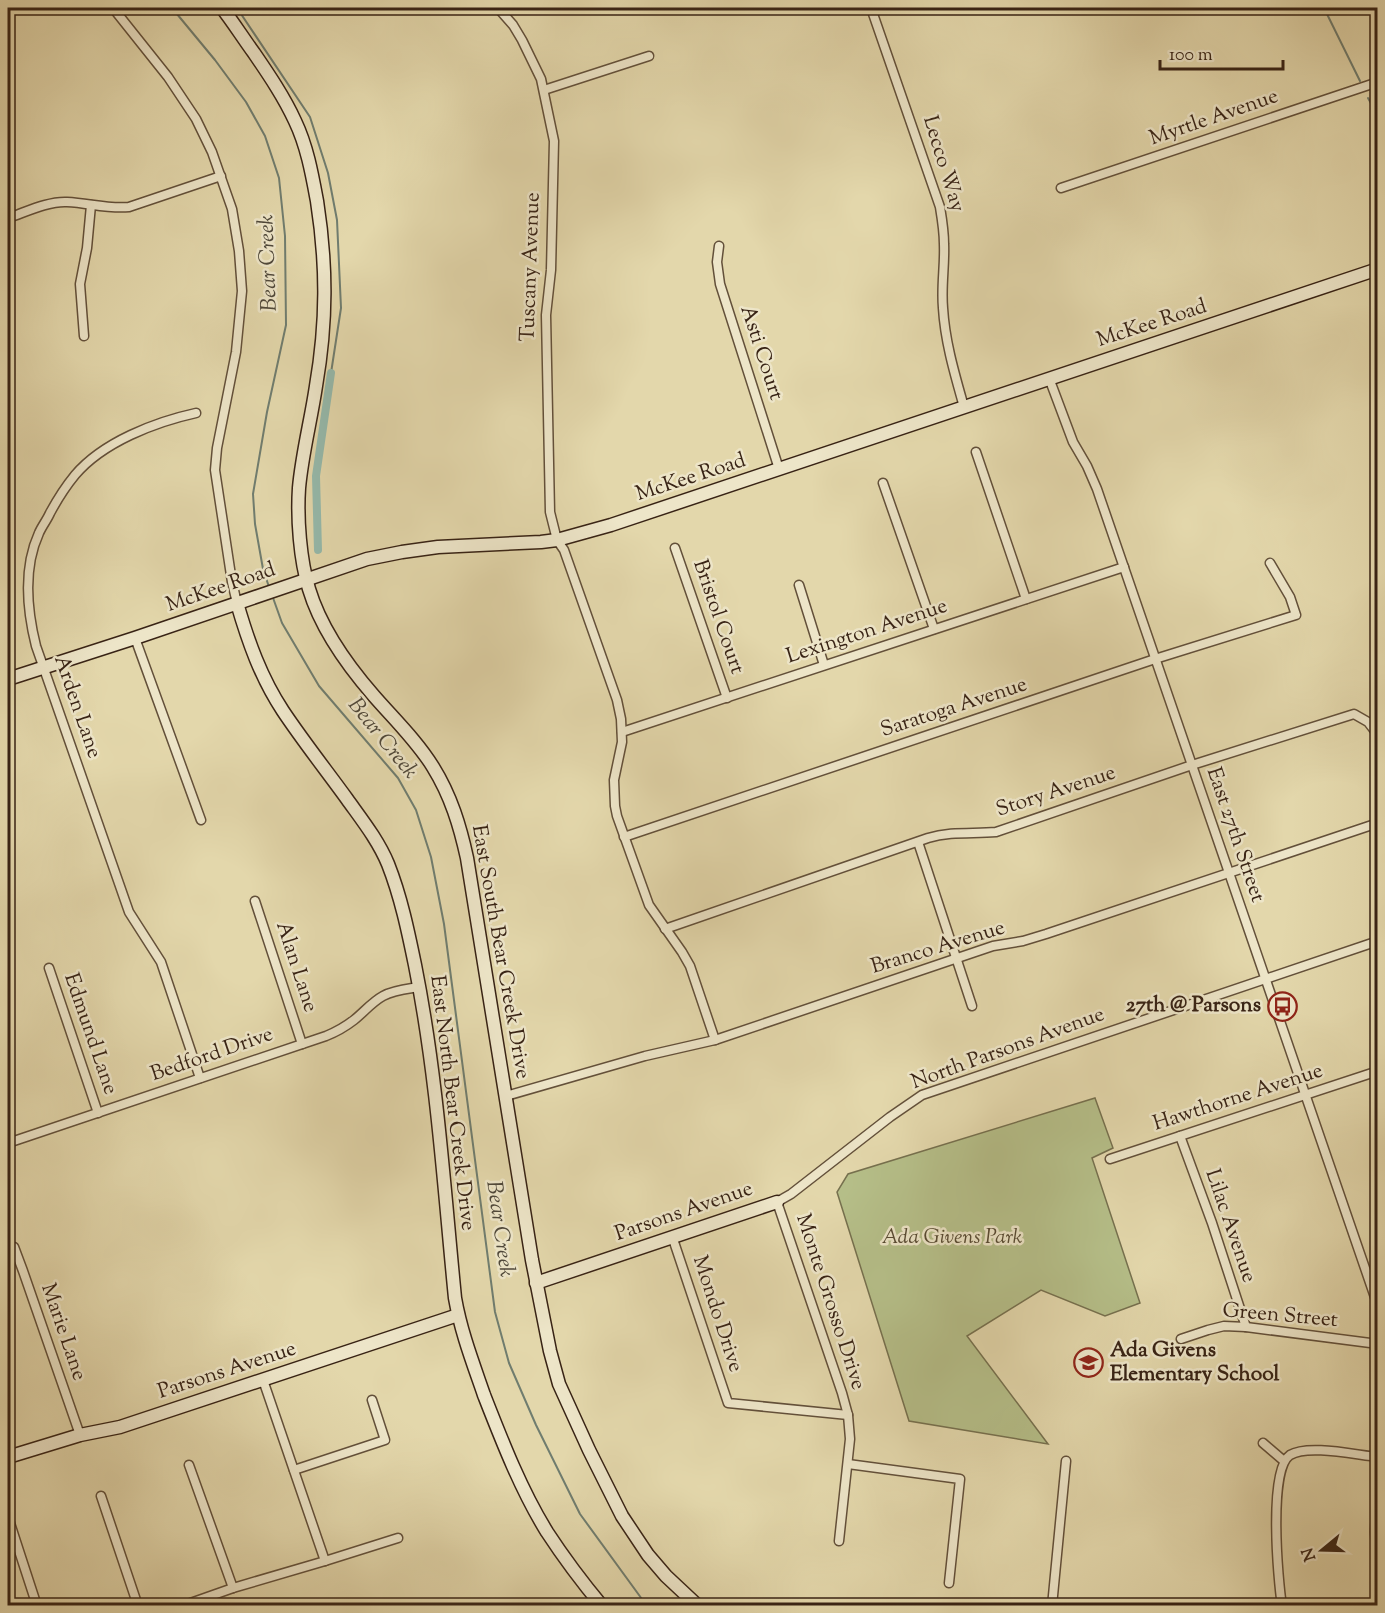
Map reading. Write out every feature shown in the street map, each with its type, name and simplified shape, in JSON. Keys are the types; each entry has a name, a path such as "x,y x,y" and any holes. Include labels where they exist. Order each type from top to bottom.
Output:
{"street":[{"name":"East North Bear Creek Drive","path":"113,8 168,77 196,118 212,152 232,209 239,251 242,291 236,352 217,448 215,470 227,552 254,654 282,709 364,820 388,864 398,893 419,987 431,1062 458,1315 490,1411 515,1470 546,1530 571,1568 602,1605"},
{"name":"East South Bear Creek Drive","path":"222,8 271,79 295,120 313,176 322,236 325,281 324,325 299,488 301,537 309,590 321,618 344,659 433,766 453,807 467,858 536,1283 550,1351 560,1384 589,1450 622,1516 648,1556 698,1605"},
{"name":"Tuscany Avenue","path":"498,8 513,25 541,80 554,141 551,270 546,315 549,500 557,540 564,550 617,700 622,732 620,756 614,780 615,806 624,837 649,905 690,966 715,1040"},
{"name":"Lecco Way","path":"871,8 940,207 944,226 943,308 946,337 964,407"},
{"path":"544,90 649,56"},
{"name":"Myrtle Avenue","path":"1061,188 1377,82"},
{"path":"8,218 65,201 113,209 129,207 221,176"},
{"path":"84,336 80,284 87,248 91,205"},
{"name":"Asti Court","path":"719,246 717,262 720,284 779,469"},
{"name":"McKee Road","path":"8,679 367,559 438,547 557,540 631,519 1377,269"},
{"name":"East 27th Street","path":"1050,378 1073,442 1097,489 1377,1306"},
{"name":"Arden Lane","path":"196,413 161,422 139,431 94,457 76,473 53,507 39,534 34,547 28,585 30,620 44,668 129,912 161,962 200,1078"},
{"path":"975,452 1026,599"},
{"path":"883,483 934,630"},
{"name":"Bristol Court","path":"675,548 727,698"},
{"name":"Saratoga Avenue","path":"624,837 1155,659 1296,615 1290,597 1270,563"},
{"name":"Lexington Avenue","path":"622,732 1124,567"},
{"path":"799,585 824,665"},
{"path":"135,638 201,820"},
{"name":"Story Avenue","path":"665,928 938,835 996,832 1192,765 1354,714 1368,723 1377,735"},
{"name":"Branco Avenue","path":"506,1096 645,1056 715,1040 993,946 1046,934 1377,823"},
{"path":"918,842 972,1006"},
{"name":"Alan Lane","path":"255,901 302,1044"},
{"name":"North Parsons Avenue","path":"777,1202 791,1194 922,1095 1377,941"},
{"name":"Edmund Lane","path":"49,968 98,1113"},
{"name":"Bedford Drive","path":"8,1143 340,1030 383,996 403,989 419,987"},
{"name":"Hawthorne Avenue","path":"1110,1159 1377,1071"},
{"name":"Lilac Avenue","path":"1180,1136 1212,1223 1246,1328"},
{"name":"Parsons Avenue","path":"536,1283 777,1202"},
{"name":"Monte Grosso Drive","path":"777,1202 848,1415 850,1438 839,1540"},
{"name":"Mondo Drive","path":"672,1236 728,1403 848,1415"},
{"name":"Marie Lane","path":"8,1250 14,1247 80,1435"},
{"name":"Parsons Avenue","path":"8,1457 80,1435 120,1427 458,1315"},
{"name":"Green Street","path":"1181,1339 1224,1326 1377,1344"},
{"path":"263,1380 325,1561"},
{"path":"294,1470 384,1440 372,1401"},
{"path":"1263,1443 1284,1461"},
{"path":"1282,1605 1276,1549 1277,1505 1284,1461 1291,1455 1311,1450 1377,1457"},
{"path":"1052,1605 1066,1461"},
{"path":"848,1464 960,1479 949,1583"},
{"path":"189,1465 233,1588"},
{"path":"1377,1472 1375,1532 1377,1576"},
{"path":"101,1496 138,1605"},
{"path":"8,1517 37,1605"},
{"path":"182,1605 398,1538"}],"green space":[{"name":"Ada Givens Park","path":"1095,1098 1113,1148 1092,1158 1140,1303 1105,1316 1041,1290 967,1336 1048,1444 909,1421 837,1192 848,1174"}],"waterway":[{"name":"Bear Creek","path":"172,8 246,102 265,136 279,178 285,236 286,325 267,412 253,494 255,524 263,569 269,587"},
{"path":"237,8 310,117 328,173 337,220 341,308 331,373"},
{"path":"1324,8 1360,81"},
{"path":"1368,98 1378,116"},
{"path":"318,550 316,476 331,373"},
{"name":"Bear Creek","path":"272,595 282,623 319,686 398,778 416,810 431,857 444,924 495,1312 509,1363 536,1425 580,1514 647,1606"}],"place":[{"name":"27th @ Parsons","path":"1282,1006"},
{"name":"Ada Givens Elementary School","path":"1089,1363"}]}
